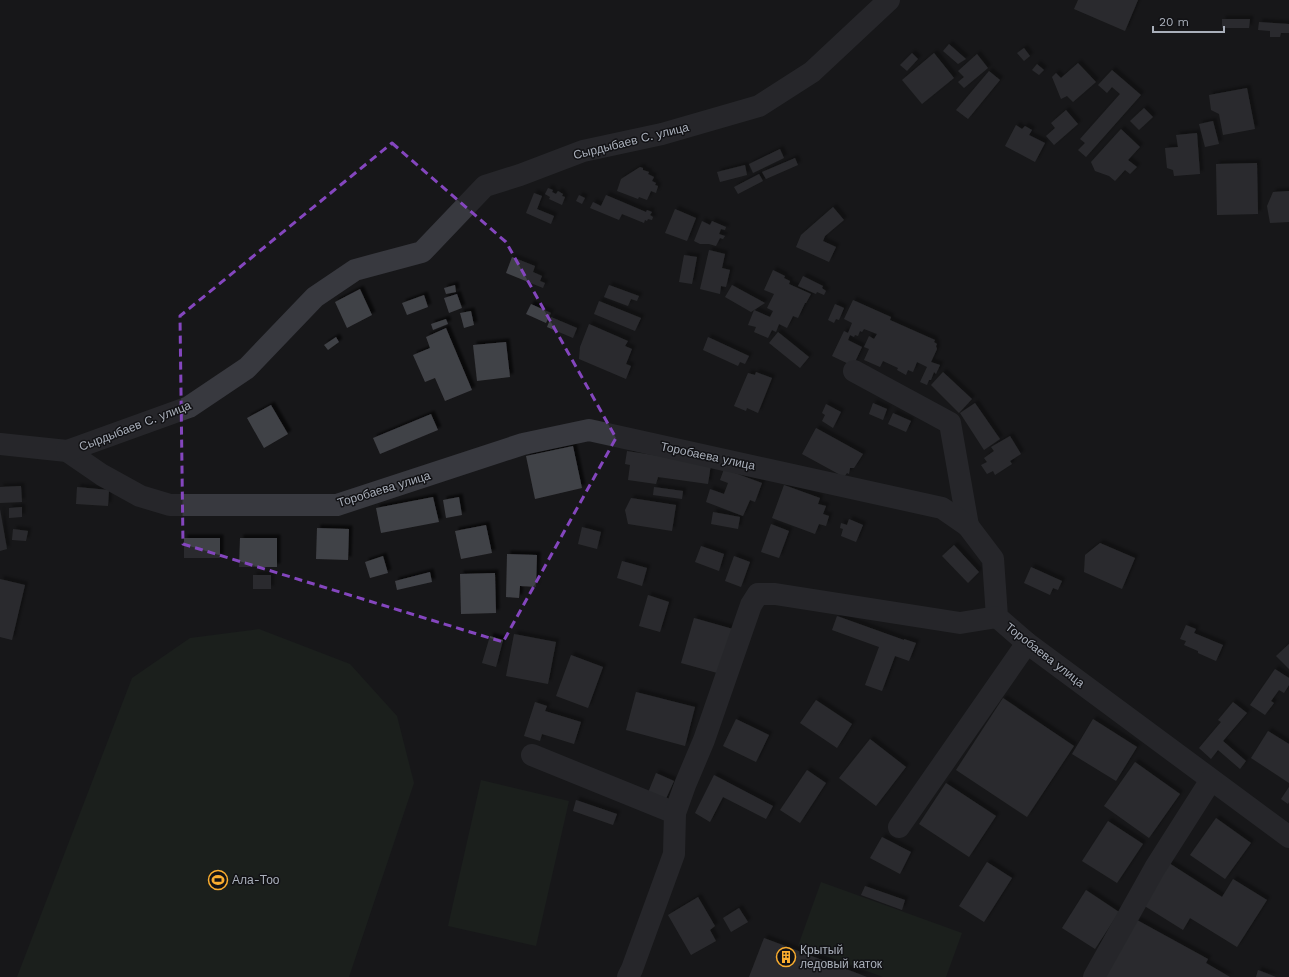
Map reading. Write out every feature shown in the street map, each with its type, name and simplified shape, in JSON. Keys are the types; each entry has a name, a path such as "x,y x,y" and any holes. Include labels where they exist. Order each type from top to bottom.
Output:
{"street":[{"name":"Сырдыбаев С. улица","path":"66,451 189,407 247,368 315,297 355,270 422,252 485,186 520,175 583,151 662,134 759,106 812,72 889,0"},
{"path":"854,371 950,423 968,526"},
{"name":"Торобаева улица","path":"0,444 66,451 102,475 140,496 170,505 337,505 522,444 589,430 942,508 968,526 993,559 997,617 1027,643 1289,838"},
{"path":"628,977 635,962 674,854 675,813 704,740 751,605 758,594 775,594 960,623 997,617"},
{"path":"899,828 1027,643"},
{"path":"532,755 675,813"},
{"path":"1094,977 1155,868 1211,780"}],"highlighted area":[{"path":"392,143 506,242 616,438 503,642 183,544 180,316"}],"shaded area":[{"name":"Ала-Тоо","path":"259,629 350,664 397,716 414,783 349,977 17,977 132,678 190,638"},
{"path":"481,780 569,801 536,946 448,926"},
{"path":"821,882 962,933 946,977 883,977 798,946"}],"building":[{"path":"1078,0 1138,0 1125,31 1074,9"},
{"path":"1222,19 1250,19 1249,28 1222,28"},
{"path":"1259,22 1289,24 1289,33 1281,33 1280,37 1270,37 1270,31 1258,30"},
{"path":"949,44 966,59 958,64 943,51"},
{"path":"1024,48 1030,56 1024,61 1017,53"},
{"path":"912,53 918,59 907,71 900,65"},
{"path":"934,53 954,78 922,104 902,80"},
{"path":"977,54 988,68 964,88 958,82 964,77 958,71"},
{"path":"1078,63 1096,82 1073,102 1067,96 1061,99 1052,77 1056,73 1061,78"},
{"path":"1037,64 1044,70 1039,75 1032,70"},
{"path":"1112,70 1141,95 1086,157 1078,150 1085,143 1080,139 1120,94 1112,87 1107,93 1098,85"},
{"path":"989,71 1000,80 968,119 956,110"},
{"path":"1247,88 1255,129 1223,135 1219,114 1211,110 1209,95"},
{"path":"1144,108 1153,117 1139,130 1130,121"},
{"path":"1066,110 1078,124 1054,145 1046,136 1055,128 1051,123"},
{"path":"1213,121 1219,144 1205,147 1199,124"},
{"path":"1016,125 1022,129 1025,126 1032,130 1029,135 1045,143 1035,162 1005,146"},
{"path":"1121,129 1140,147 1128,160 1137,167 1130,174 1125,170 1115,181 1109,176 1095,171 1091,162"},
{"path":"1197,133 1200,174 1174,176 1173,170 1167,168 1165,148 1178,147 1176,135"},
{"path":"780,149 784,158 753,173 749,164"},
{"path":"795,158 798,165 766,179 762,172"},
{"path":"1257,163 1258,214 1217,215 1216,164"},
{"path":"745,165 747,175 720,182 717,172"},
{"path":"640,167 654,177 652,181 658,186 656,193 651,191 647,200 639,197 638,199 617,191 621,179"},
{"path":"759,174 763,181 738,194 734,187"},
{"path":"548,188 553,190 552,192 556,194 558,191 563,194 562,196 565,197 562,205 549,199 550,197 545,194"},
{"path":"1289,191 1289,222 1270,223 1267,206 1273,192"},
{"path":"534,193 542,196 537,209 554,216 551,224 526,213"},
{"path":"579,195 585,198 582,204 576,201"},
{"path":"606,195 646,212 647,210 652,212 650,215 653,217 652,220 645,220 644,223 622,214 619,220 590,208 593,202 601,206"},
{"path":"833,207 844,220 825,236 823,241 836,247 829,262 796,247 801,235"},
{"path":"675,209 696,218 687,241 665,233"},
{"path":"702,221 710,225 712,221 726,227 725,230 721,229 719,234 725,236 723,239 720,238 716,246 700,244 694,241"},
{"path":"709,250 725,254 722,268 730,270 726,287 721,286 720,294 700,289"},
{"path":"684,255 697,257 692,284 679,282"},
{"path":"512,257 535,266 533,272 542,276 540,281 545,283 543,288 506,273"},
{"path":"773,270 785,276 784,278 790,281 789,284 811,294 798,318 793,316 787,328 779,324 776,332 772,330 768,338 754,332 756,327 748,325 754,310 770,317 773,311 767,308 774,294 764,290"},
{"path":"803,276 823,286 822,288 826,291 824,295 817,292 816,294 798,286"},
{"path":"455,285 456,292 446,294 444,288"},
{"path":"609,285 639,296 637,301 631,299 628,306 604,297"},
{"path":"732,285 765,303 751,312 725,297"},
{"path":"360,289 372,315 347,328 335,302"},
{"path":"457,294 462,308 449,313 444,298"},
{"path":"424,295 428,307 407,315 402,303"},
{"path":"853,300 891,317 890,320 935,340 934,342 937,344 937,349 931,362 940,365 936,374 934,372 927,385 920,382 927,367 917,362 913,372 908,370 906,375 897,370 898,368 883,361 880,367 864,360 869,349 864,347 869,336 874,339 877,334 864,329 862,332 860,331 858,336 855,335 854,337 850,335 848,340 862,347 853,366 832,356 844,331 848,333 852,323 844,319"},
{"path":"599,301 641,318 635,331 594,314"},
{"path":"531,304 551,313 546,323 526,314"},
{"path":"835,304 844,308 839,320 836,319 834,323 828,320"},
{"path":"471,311 474,325 464,328 460,313"},
{"path":"551,317 577,328 573,338 547,327"},
{"path":"446,319 448,324 433,330 431,324"},
{"path":"589,324 628,341 625,346 632,349 626,364 631,366 626,379 579,359 580,347"},
{"path":"446,328 472,390 445,401 435,378 425,382 413,355 430,348 426,337"},
{"path":"778,332 809,357 800,368 769,343"},
{"path":"336,337 339,342 328,350 324,345"},
{"path":"708,337 749,356 745,364 740,362 738,366 703,350"},
{"path":"506,342 510,377 477,381 473,345"},
{"path":"756,372 772,378 758,413 747,408 746,411 734,406 748,373 755,375"},
{"path":"943,372 972,399 959,413 931,385"},
{"path":"873,403 887,409 883,420 869,414"},
{"path":"975,403 1000,439 984,450 960,413"},
{"path":"826,404 841,412 833,428 822,421 825,415 822,413"},
{"path":"271,405 288,434 264,448 247,418"},
{"path":"893,413 911,421 906,432 888,424"},
{"path":"431,414 438,430 380,454 373,438"},
{"path":"816,428 863,454 854,468 850,468 849,474 847,473 844,477 802,454"},
{"path":"1010,436 1021,454 1010,461 1012,464 995,475 993,471 987,474 981,465 987,462 984,458 994,451 991,447"},
{"path":"573,446 582,488 535,499 526,456"},
{"path":"627,451 711,464 708,484 658,477 656,484 628,480 630,465 625,464"},
{"path":"724,469 762,483 755,502 750,500 743,516 706,502 710,489 724,494 728,483 720,480"},
{"path":"784,485 820,498 818,504 826,506 823,514 829,516 826,526 819,524 815,534 772,518"},
{"path":"21,486 22,502 0,503 0,487"},
{"path":"77,487 109,490 108,506 76,504"},
{"path":"654,487 683,491 682,499 653,495"},
{"path":"433,497 439,522 381,533 376,508"},
{"path":"459,497 462,515 446,518 443,500"},
{"path":"631,498 676,505 672,531 628,524 625,510"},
{"path":"22,507 22,517 9,518 9,508"},
{"path":"0,509 7,549 0,551"},
{"path":"713,512 740,517 738,529 711,524"},
{"path":"849,519 863,525 856,542 841,536 843,529 840,528 841,523 847,525"},
{"path":"771,524 789,531 779,558 761,552"},
{"path":"486,525 492,553 461,559 455,531"},
{"path":"582,527 601,532 597,549 578,544"},
{"path":"317,528 349,529 348,560 316,559"},
{"path":"13,529 28,531 26,541 12,540"},
{"path":"184,538 220,538 220,558 184,558"},
{"path":"240,538 277,538 277,567 239,567"},
{"path":"1100,543 1135,558 1122,589 1084,572 1085,555"},
{"path":"954,545 979,572 968,583 942,556"},
{"path":"701,546 724,554 719,571 695,562"},
{"path":"507,554 537,555 536,587 520,586 519,598 506,597"},
{"path":"383,556 388,573 370,578 365,562"},
{"path":"734,556 750,562 741,587 725,581"},
{"path":"622,561 647,568 642,586 617,578"},
{"path":"1031,567 1062,581 1058,590 1053,588 1050,595 1024,583"},
{"path":"430,572 432,582 397,590 395,581"},
{"path":"495,573 496,613 461,614 460,574"},
{"path":"253,575 271,575 271,589 253,589"},
{"path":"0,579 25,585 12,640 0,637"},
{"path":"648,595 669,602 660,632 639,626"},
{"path":"837,616 916,643 909,661 895,656 882,691 865,685 879,647 832,630"},
{"path":"694,618 733,629 721,674 681,663"},
{"path":"1186,625 1196,629 1194,633 1223,645 1216,661 1184,645 1186,641 1180,639"},
{"path":"514,634 556,642 548,684 506,676"},
{"path":"490,636 503,640 496,667 482,663"},
{"path":"1289,644 1289,669 1276,656"},
{"path":"571,655 603,667 588,708 556,696"},
{"path":"1275,669 1289,678 1289,685 1284,693 1279,690 1271,701 1274,703 1265,715 1250,705"},
{"path":"636,692 695,707 685,746 626,730"},
{"path":"1003,698 1074,746 1027,817 956,770"},
{"path":"816,700 852,724 837,748 800,723"},
{"path":"535,702 547,706 545,711 581,722 574,744 542,734 540,741 524,736"},
{"path":"1233,702 1247,713 1223,741 1246,761 1240,769 1218,750 1211,759 1199,748 1221,722 1218,720"},
{"path":"736,719 769,735 756,762 723,746"},
{"path":"1093,719 1137,747 1116,781 1072,754"},
{"path":"1268,731 1289,744 1289,783 1251,758"},
{"path":"870,739 906,767 876,806 839,778"},
{"path":"1135,762 1180,794 1149,838 1104,806"},
{"path":"807,770 826,783 800,823 780,810"},
{"path":"656,773 674,781 664,803 647,795"},
{"path":"714,775 773,806 766,819 723,797 710,822 695,813"},
{"path":"946,783 996,816 969,857 919,824"},
{"path":"1289,787 1289,802 1288,804 1281,799"},
{"path":"576,800 617,814 613,825 573,811"},
{"path":"1216,818 1251,843 1225,879 1190,855"},
{"path":"1108,821 1143,844 1117,883 1082,861"},
{"path":"882,837 911,852 900,874 870,858"},
{"path":"987,862 1012,878 984,922 959,906"},
{"path":"1169,863 1222,897 1233,879 1267,900 1237,947 1190,918 1183,930 1143,905"},
{"path":"865,886 905,900 902,910 861,895"},
{"path":"1086,890 1119,912 1095,949 1062,928"},
{"path":"698,897 715,926 710,930 716,941 691,955 668,915"},
{"path":"739,908 748,922 731,932 723,918"},
{"path":"1137,920 1208,959 1206,963 1230,977 1105,977"},
{"name":"Крытый ледовый каток","path":"764,938 867,977 749,977"},
{"path":"1258,970 1276,977 1256,977"}],"place":[{"name":"Ала-Тоо","path":"218,880"},
{"name":"Крытый ледовый каток","path":"786,957"}]}
